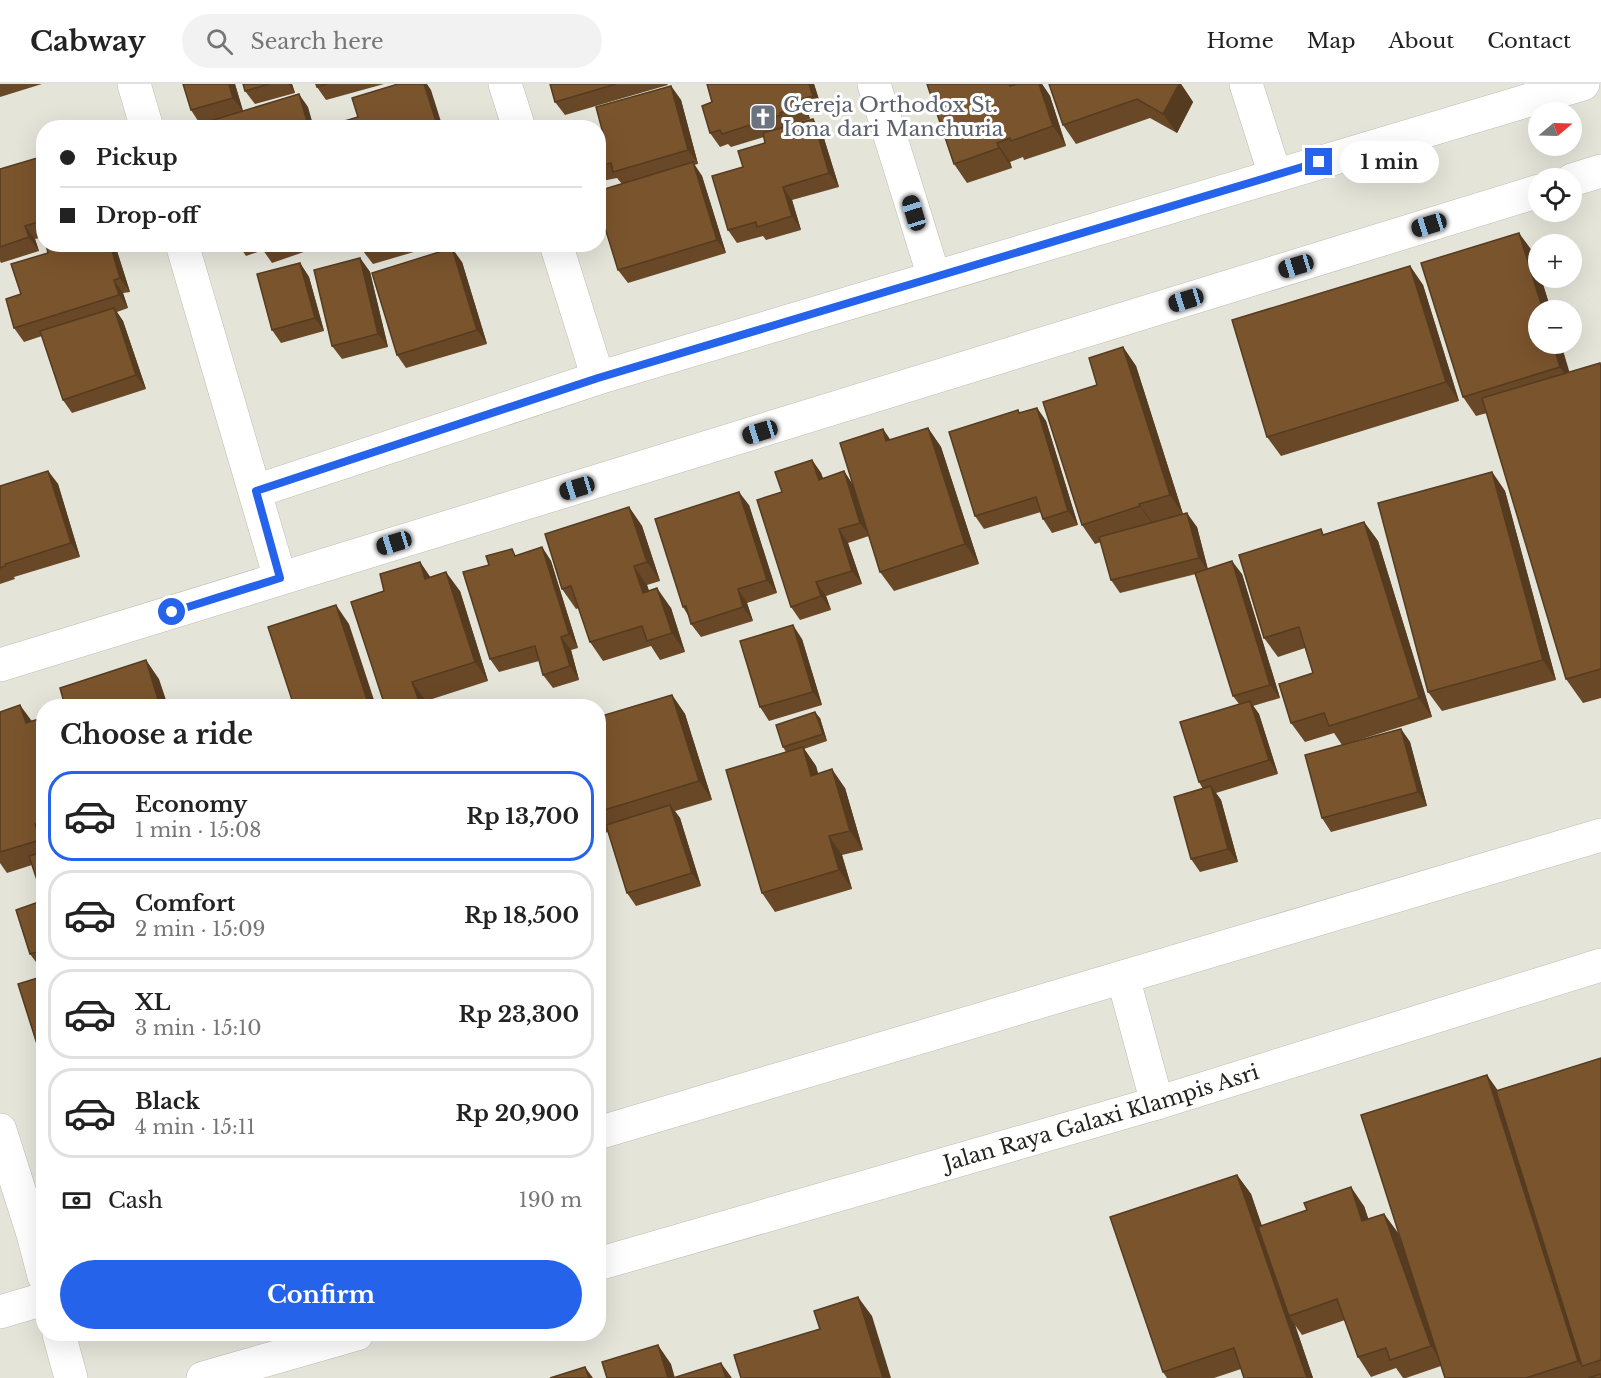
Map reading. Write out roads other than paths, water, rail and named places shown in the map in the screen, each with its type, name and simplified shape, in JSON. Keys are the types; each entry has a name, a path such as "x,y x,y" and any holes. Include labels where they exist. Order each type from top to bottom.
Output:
{"street":[{"path":"134,84 145,120"},
{"path":"506,84 517,120"},
{"path":"874,84 934,277"},
{"path":"1246,84 1275,175"},
{"path":"256,491 598,378 1583,84"},
{"path":"1596,84 1601,101"},
{"path":"1582,177 1601,171"},
{"path":"0,665 1528,194"},
{"path":"184,252 280,578"},
{"path":"559,252 598,378"},
{"path":"606,1131 1601,835"},
{"name":"Jalan Raya Galaxi Klampis Asri","path":"606,1262 1156,1103 1601,965"},
{"path":"1123,976 1156,1103"},
{"path":"0,1130 36,1245"},
{"path":"0,1312 36,1301"},
{"path":"61,1341 71,1378"},
{"path":"203,1378 332,1341"}],"place":[{"name":"Gereja Orthodox St. Iona dari Manchuria","path":"763,117"}]}
